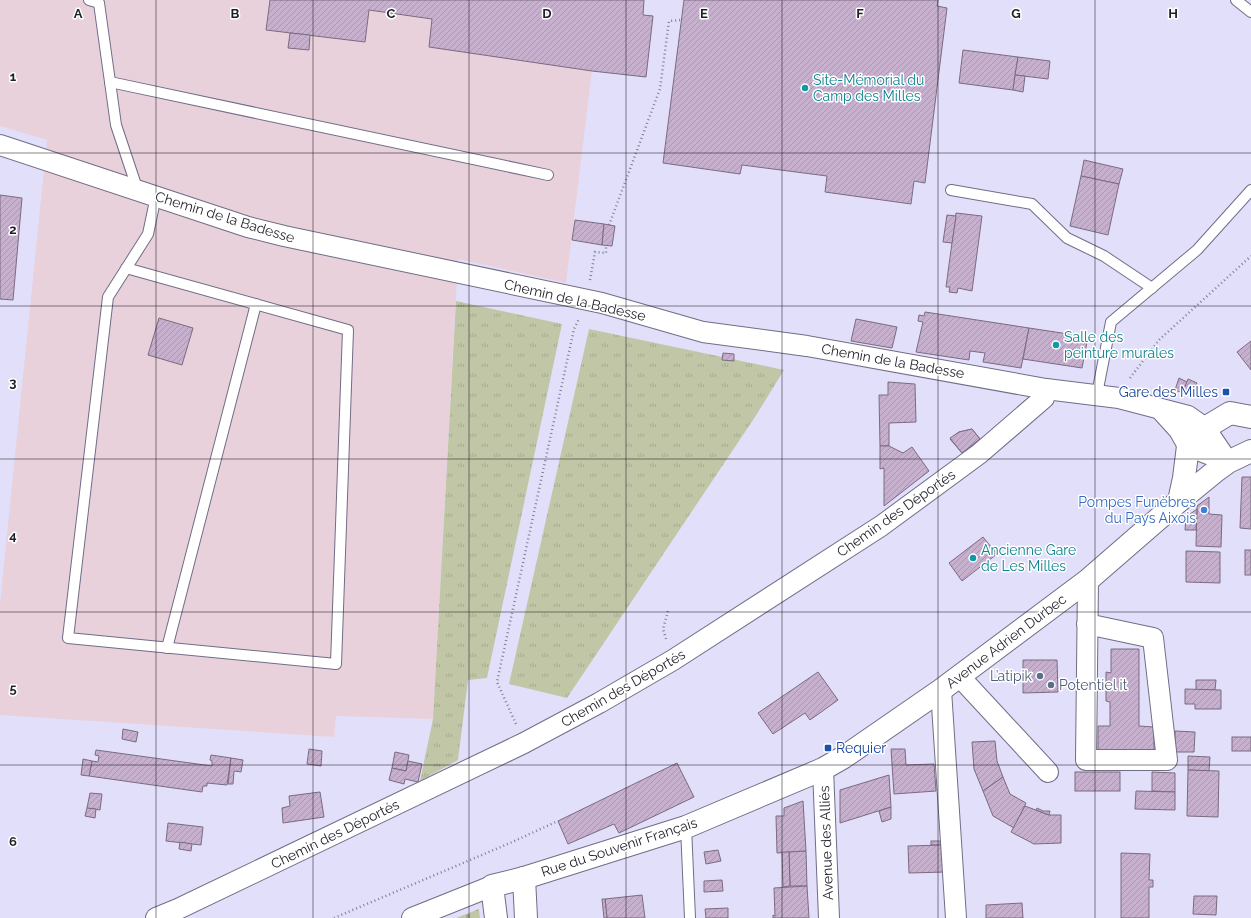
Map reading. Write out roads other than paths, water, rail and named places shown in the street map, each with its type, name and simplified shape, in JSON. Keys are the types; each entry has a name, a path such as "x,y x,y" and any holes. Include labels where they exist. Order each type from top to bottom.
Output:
{"street":[{"name":"Chemin de la Badesse","path":"0,145 248,227 284,236 602,303 703,332 806,346 1046,389 1105,396 1188,416 1205,428"},
{"name":"Chemin des Déportés","path":"156,918 178,910 524,743 599,703 674,660 881,526 979,454 1044,398 1046,389"},
{"path":"1160,409 1179,430 1188,446 1228,462"},
{"path":"1179,501 1184,478 1188,446 1205,428 1230,413 1251,417"},
{"path":"1205,428 1228,462"},
{"name":"Avenue Adrien Durbec","path":"823,769 848,754 941,690 1088,580 1217,470 1228,462 1251,451"},
{"path":"1087,624 1153,638 1167,760 1086,760 1087,624 1088,580"},
{"path":"959,676 1048,772"},
{"path":"941,690 956,918"},
{"name":"Rue du Souvenir Français","path":"412,918 492,886 524,878 686,827 823,769"},
{"name":"Avenue des Alliés","path":"823,769 829,918"},
{"path":"524,878 526,918"},
{"path":"492,886 496,918"}],"lane":[{"path":"89,0 99,3 116,125 147,194 148,234 126,268 108,297 68,638 336,664 348,330 126,268"},
{"path":"1236,0 1251,12"},
{"path":"110,82 548,175"},
{"path":"951,190 1032,204 1067,238 1104,256 1152,288"},
{"path":"1105,396 1111,322 1197,250 1251,190"},
{"path":"167,648 256,304"},
{"path":"686,827 690,918"}],"place":[{"name":"Site-Mémorial du Camp des Milles","path":"805,88"},
{"name":"Salle des peinture murales","path":"1056,345"},
{"name":"Gare des Milles","path":"1226,392"},
{"name":"Pompes Funèbres du Pays Aixois","path":"1204,510"},
{"name":"Ancienne Gare de Les Milles","path":"973,558"},
{"name":"L’atipik","path":"1040,676"},
{"name":"Potentiel it","path":"1051,685"},
{"name":"Requier","path":"828,748"}]}
